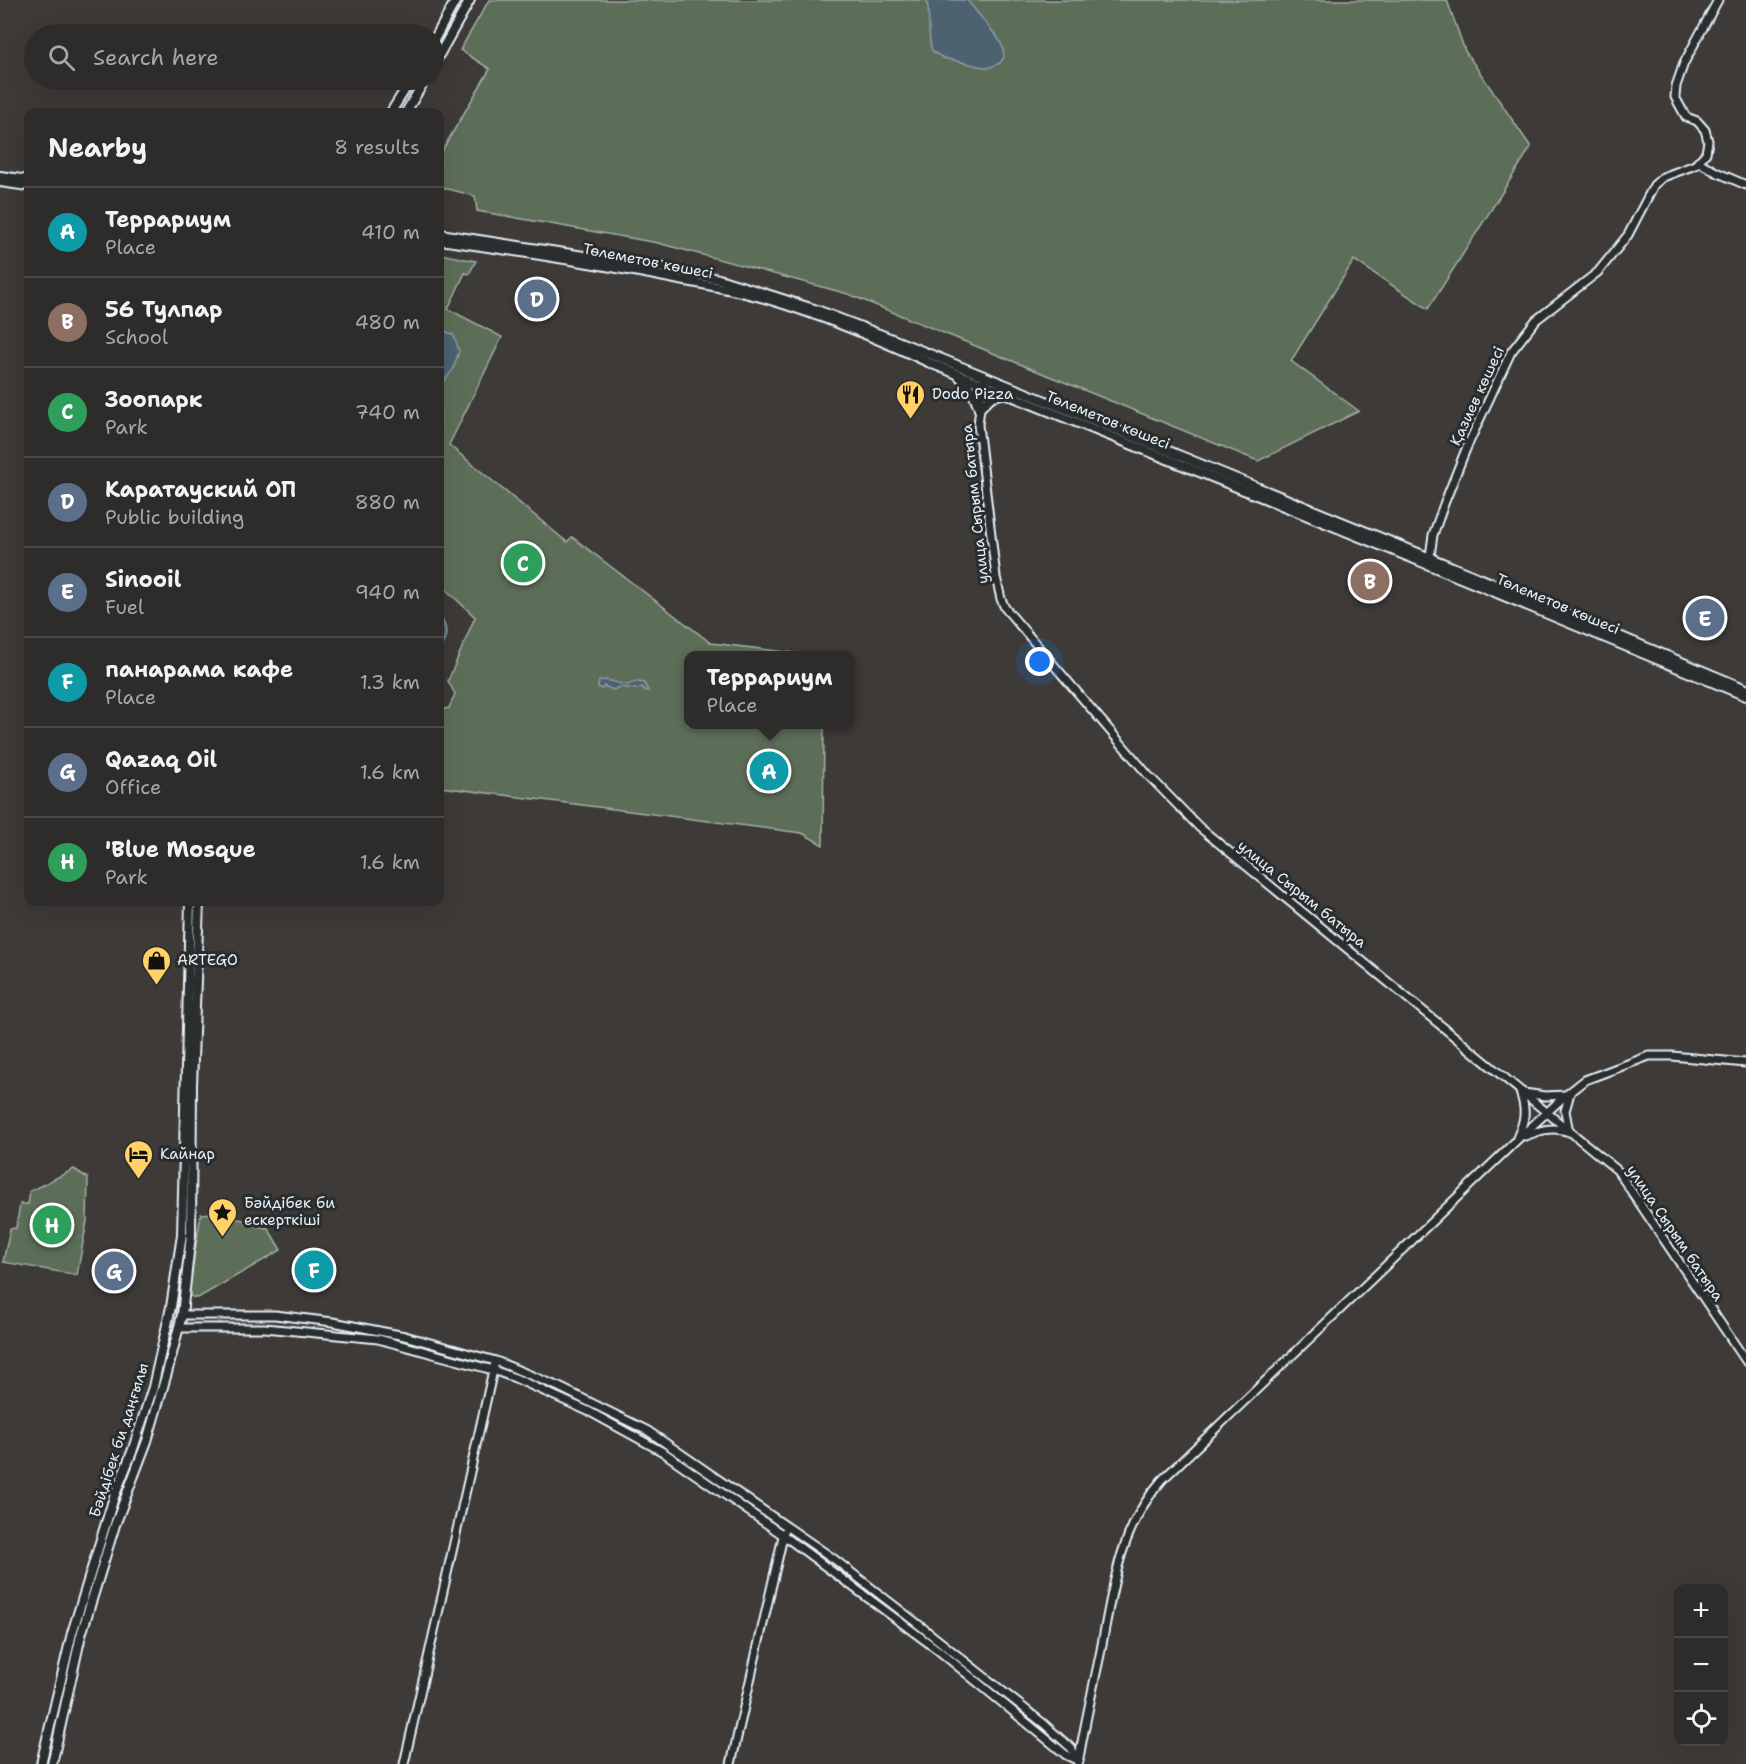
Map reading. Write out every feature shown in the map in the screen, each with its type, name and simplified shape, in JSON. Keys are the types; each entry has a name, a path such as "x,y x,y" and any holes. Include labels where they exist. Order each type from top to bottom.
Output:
{"main road":[{"path":"442,24 456,0"},
{"path":"444,46 470,0"},
{"path":"1718,0 1692,48 1676,86 1675,98 1686,117 1697,121 1705,130 1708,141 1706,153 1699,162 1746,185"},
{"path":"395,108 405,90"},
{"path":"408,108 419,90"},
{"name":"Қазиев көшесі","path":"1430,562 1433,535 1444,504 1466,449 1511,352 1536,320 1598,272 1628,235 1654,185 1664,177 1699,162"},
{"path":"0,176 24,179"},
{"path":"0,182 24,185"},
{"name":"Төлеметов көшесі","path":"444,235 622,261 719,279 818,310 1430,562 1746,696"},
{"name":"Төлеметов көшесі","path":"444,241 637,271 764,298 893,346 956,373 984,380 1007,393 1343,526"},
{"path":"956,373 971,388 976,396 979,409"},
{"name":"улица Сырым батыра","path":"984,380 978,425 996,578 1000,598 1005,608 1148,775 1199,827 1617,1170 1746,1361"},
{"path":"979,409 991,397 1007,393"},
{"name":"Төлеметов көшесі","path":"1430,562 1533,600 1746,689"},
{"name":"Бәйдібек би даңғылы","path":"40,1763 72,1633 106,1522 155,1381 171,1307 182,1235 190,906"},
{"name":"Бәйдібек би даңғылы","path":"52,1764 81,1635 116,1525 147,1441 182,1315 191,1236 192,1085 199,906"},
{"path":"1079,1762 1123,1547 1138,1512 1162,1480 1518,1139 1585,1080 1649,1056 1746,1063"},
{"path":"1518,1139 1525,1116 1521,1091 1545,1096 1568,1093"},
{"path":"1568,1093 1565,1112 1571,1133"},
{"path":"1518,1139 1548,1129 1571,1133"},
{"path":"182,1315 274,1315 333,1322 405,1336 496,1361 559,1387 648,1431 834,1559 1044,1724 1071,1748 1079,1762"},
{"path":"179,1328 265,1328 378,1339 493,1370 590,1412 663,1452 783,1535 938,1650 1066,1755 1079,1762"},
{"path":"404,1764 496,1361"},
{"path":"106,1522 116,1525"},
{"path":"731,1764 786,1526"}],"green space":[{"path":"489,0 1447,0 1465,51 1531,147 1428,309 1354,260 1291,361 1359,411 1258,461 848,294 658,243 477,211 475,196 444,188 444,147 490,69 460,50"},
{"path":"444,255 476,261 469,274 465,273 448,309 502,337 449,445 567,542 572,537 711,643 778,651 684,651 684,729 824,729 823,845 802,833 444,788 444,709 449,708 455,694 448,681 475,617 444,588"},
{"path":"74,1169 88,1178 87,1221 77,1275 3,1262 10,1229 16,1228 20,1204 28,1204 30,1191"},
{"path":"201,1214 227,1214 229,1218 245,1220 246,1224 268,1228 281,1250 198,1298 192,1297 188,1293"}],"water":[{"path":"927,0 967,0 998,38 1004,57 1000,63 988,68 943,58 932,51"},
{"path":"444,331 454,335 459,351 453,370 444,381"},
{"path":"606,680 625,685 636,682 644,683 648,691 642,687 637,689 620,687 613,690 604,686 602,689 598,687 599,681"}],"place":[{"name":"Каратауский ОП","path":"537,299"},
{"name":"Dodo Pizza","path":"911,420"},
{"name":"Зоопарк","path":"523,563"},
{"name":"56 Тулпар","path":"1370,581"},
{"name":"Sinooil","path":"1705,618"},
{"name":"Террариум","path":"769,771"},
{"name":"ARTEGO","path":"156,986"},
{"name":"Кайнар","path":"139,1180"},
{"name":"'Blue Mosque","path":"52,1225"},
{"name":"Бәйдібек би ескерткіші","path":"223,1238"},
{"name":"панарама кафе","path":"314,1270"},
{"name":"Qazaq Oil","path":"114,1271"}]}
